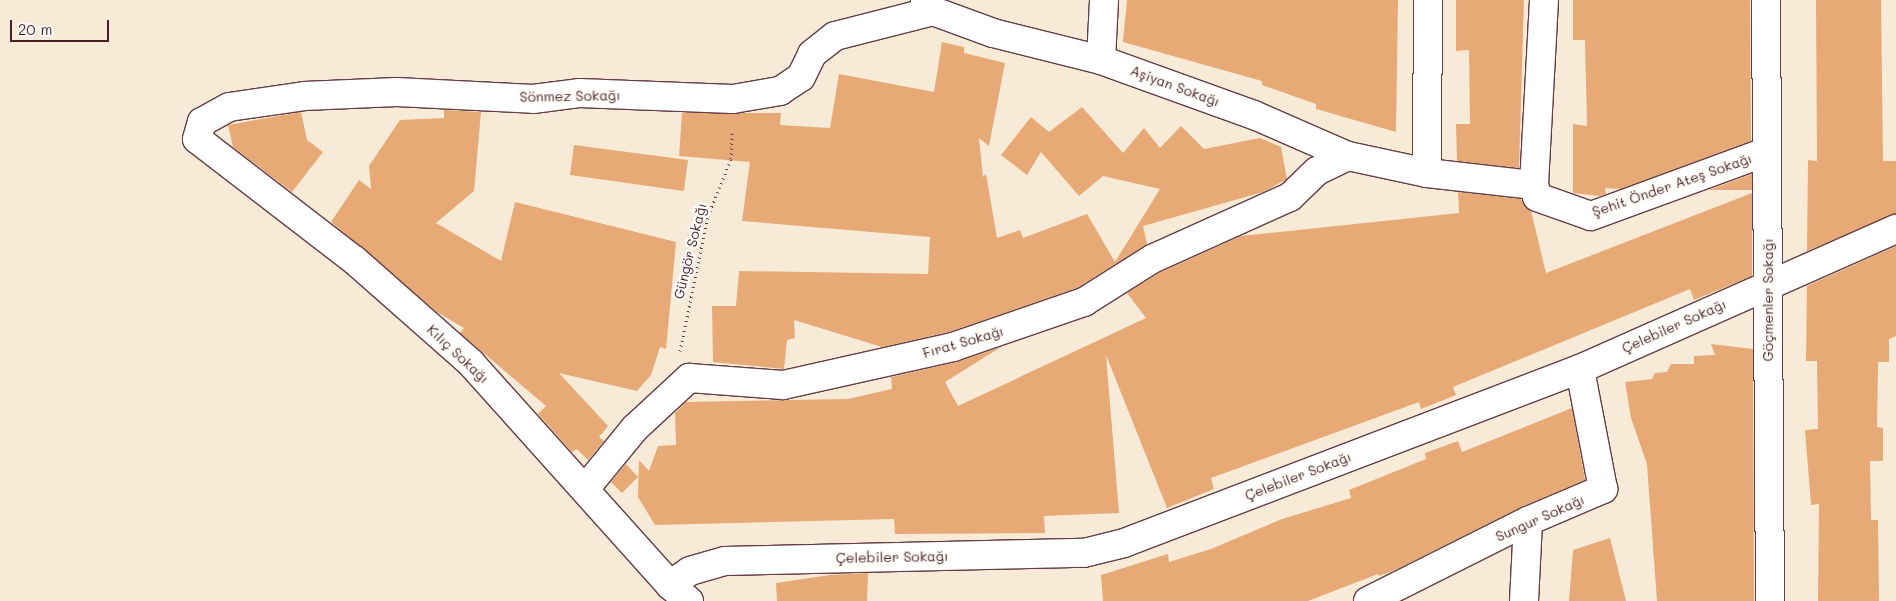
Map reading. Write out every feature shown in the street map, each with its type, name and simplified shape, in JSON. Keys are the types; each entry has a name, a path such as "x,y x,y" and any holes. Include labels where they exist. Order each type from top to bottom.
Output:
{"street":[{"path":"1101,60 1104,0"},
{"path":"1427,173 1428,0"},
{"path":"1534,185 1544,0"},
{"name":"Göçmenler Sokağı","path":"1766,0 1770,601"},
{"name":"Aşiyan Sokağı","path":"929,6 993,33 1101,60 1254,114 1348,156 1427,173 1534,185"},
{"name":"Sönmez Sokağı","path":"197,139 202,122 229,107 304,96 397,92 533,99 579,93 733,99 780,91 801,76 812,54 835,36 929,6"},
{"name":"Kılıç Sokağı","path":"197,139 354,260 471,364 682,596"},
{"name":"Şehit Önder Ateş Sokağı","path":"1534,185 1537,197 1591,216 1766,152"},
{"name":"Fırat Sokağı","path":"690,378 783,384 953,347 1084,302 1152,258 1290,197 1317,171 1348,156"},
{"name":"Çelebiler Sokağı","path":"682,596 690,571 725,561 1084,553 1124,543 1580,369 1768,284 1896,229"},
{"name":"Sungur Sokağı","path":"1368,601 1528,522 1603,490 1580,369"},
{"path":"584,489 635,428 690,378"},
{"path":"1524,601 1528,522"}],"path":[{"name":"Güngör Sokağı","path":"690,378 679,346 708,216 731,159 733,99"}],"building":[{"path":"1127,0 1398,0 1396,132 1316,109 1316,104 1262,85 1262,81 1123,42"},
{"path":"1456,0 1524,0 1519,168 1457,161 1456,124 1470,124 1469,50 1456,51"},
{"path":"1573,0 1750,0 1751,141 1621,189 1605,188 1606,194 1599,196 1573,193 1573,124 1587,126 1585,40 1573,40"},
{"path":"1816,0 1881,0 1883,161 1896,161 1896,214 1807,251 1808,160 1817,161"},
{"path":"942,42 964,47 964,53 1005,63 989,146 979,138 983,177 986,174 997,238 1020,230 1023,238 1087,214 1115,262 1160,189 1103,176 1079,196 1041,152 1027,175 1001,155 1031,117 1049,132 1082,107 1123,153 1144,128 1160,148 1181,126 1204,149 1260,138 1281,147 1287,179 1263,192 1143,226 1147,244 1077,288 949,332 882,347 794,320 795,338 787,340 784,369 713,362 712,306 736,306 739,271 928,274 930,237 742,221 750,162 679,156 682,113 781,113 780,125 830,128 839,74 934,92"},
{"path":"444,110 481,112 474,191 436,223 501,261 515,202 676,242 666,349 660,347 651,375 637,391 559,373 608,426 599,437 604,441 588,460 577,449 572,452 538,414 546,406 460,333 464,328 437,312 331,222 359,180 371,189 369,166 400,120 444,118"},
{"path":"301,112 307,140 323,152 292,192 233,147 228,125"},
{"path":"574,145 688,160 684,191 570,175"},
{"path":"1752,174 1752,190 1709,190"},
{"path":"1458,192 1521,199 1531,211 1546,273 1752,193 1752,276 1694,300 1690,289 1453,387 1456,395 1421,409 1419,402 1211,478 1214,489 1167,508 1106,355 1119,513 1044,516 1045,533 895,534 894,519 655,525 638,497 639,460 649,471 658,446 676,445 675,413 686,402 848,399 892,389 891,377 957,362 1001,347 945,382 958,406 1146,318 1127,293 1159,273 1241,236 1459,213"},
{"path":"1896,246 1896,336 1889,339 1889,362 1878,362 1877,427 1883,428 1883,461 1870,461 1871,520 1878,520 1879,601 1818,601 1819,504 1811,505 1805,430 1818,429 1817,361 1806,361 1807,286"},
{"path":"1711,344 1753,349 1754,601 1657,601 1647,464 1631,418 1625,382 1652,379 1655,373 1667,372 1671,364 1694,364 1694,356 1715,355"},
{"path":"1572,408 1585,480 1521,507 1393,571 1379,576 1378,574 1308,601 1103,601 1101,575 1168,554 1169,562 1211,549 1282,519 1351,498 1349,490 1426,459 1425,453 1458,441 1462,452"},
{"path":"626,464 638,477 622,493 611,482"},
{"path":"1610,538 1626,601 1569,601 1573,550"},
{"path":"868,573 867,601 777,601 776,583 830,575"}]}
